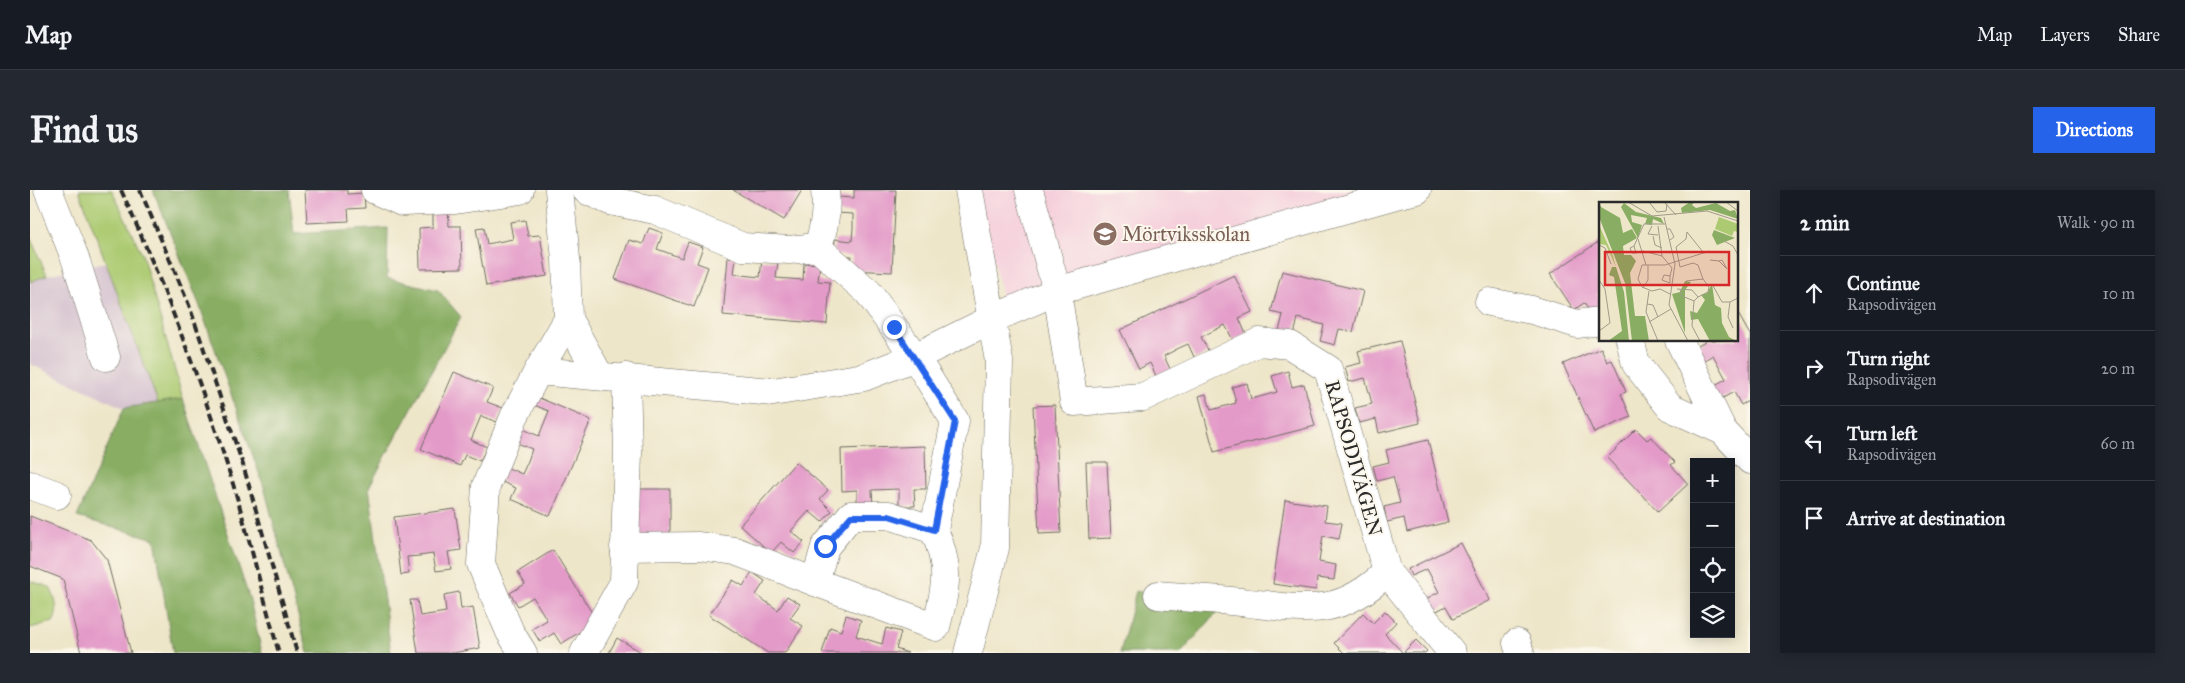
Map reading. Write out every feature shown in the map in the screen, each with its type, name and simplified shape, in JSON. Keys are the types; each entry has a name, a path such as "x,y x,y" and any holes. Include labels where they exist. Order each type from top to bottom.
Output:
{"street":[{"path":"48,190 75,258 106,357"},
{"path":"375,190 402,202 455,195 520,190"},
{"path":"560,190 566,259 568,319 599,375"},
{"path":"586,190 610,201 655,210 743,248 789,250 817,247 868,292 915,357 955,421 934,530 943,551 946,589 936,627 735,551 699,546 624,547"},
{"path":"817,247 824,232 827,203 825,190"},
{"path":"968,653 995,548 1000,360 969,190"},
{"path":"1028,190 1057,291"},
{"path":"538,371 626,377 773,392 864,377 915,357 992,319 1057,291 1404,191"},
{"name":"RAPSODIVÄGEN","path":"1057,291 1074,402 1143,397 1259,342 1290,345 1328,369 1387,572 1452,653"},
{"path":"1489,302 1532,310 1577,324 1599,321"},
{"path":"522,653 510,632 481,564 486,486 514,418 568,319"},
{"path":"1630,341 1636,364 1670,407 1723,431"},
{"path":"1678,341 1723,431 1750,460"},
{"path":"584,653 624,582 628,452 626,377"},
{"path":"30,485 57,495"},
{"path":"815,582 825,546 851,516 889,516 934,530"},
{"path":"1158,595 1286,608 1320,609 1336,605 1368,590 1387,572"}],"shaded area":[{"name":"Mörtviksskolan","path":"977,190 1381,190 1003,302"},
{"path":"106,262 158,403 124,408 30,364 30,282 47,275"}],"green space":[{"path":"79,190 112,190 142,254 183,399 158,403"},
{"path":"153,190 289,190 294,234 388,228 387,278 438,290 461,317 369,487 391,653 308,653 264,487 199,304"},
{"path":"30,237 47,275 30,282"},
{"path":"183,399 250,600 262,653 173,653 155,539 77,517 124,408"},
{"path":"30,581 50,587 56,609 53,622 30,628"},
{"path":"1136,591 1222,607 1181,653 1120,653"}],"building":[{"path":"305,190 347,190 347,194 364,193 365,208 348,209 349,221 307,223"},
{"path":"733,190 802,190 784,220"},
{"path":"854,190 896,190 892,272 851,270 852,256 834,255 835,239 852,241 853,228 853,214 836,213 837,197 854,198"},
{"path":"448,209 449,226 461,226 462,268 420,269 419,228 433,227 433,210"},
{"path":"525,220 528,236 540,235 547,276 486,286 476,228 484,227 487,244 513,239 510,222"},
{"path":"649,228 663,233 657,249 682,258 688,242 703,247 697,263 708,267 694,307 615,279 629,240 643,244"},
{"path":"1599,242 1599,293 1597,294 1599,297 1599,313 1593,317 1584,303 1574,310 1550,274"},
{"path":"728,257 736,258 734,274 760,277 762,260 778,261 776,278 803,280 804,263 820,264 818,281 830,282 827,324 723,315"},
{"path":"1282,271 1363,291 1353,332 1339,329 1335,345 1320,341 1324,325 1298,318 1294,335 1279,331 1283,315 1271,312"},
{"path":"1234,275 1252,312 1239,318 1246,334 1233,340 1225,325 1201,337 1209,352 1195,359 1188,344 1177,349 1164,356 1171,371 1157,378 1150,363 1139,369 1120,330"},
{"path":"1738,314 1750,335 1750,400 1741,405 1734,392 1719,400 1711,387 1726,379 1713,355 1698,364 1690,350 1705,342 1738,341"},
{"path":"1400,341 1420,423 1379,433 1376,419 1359,423 1355,408 1372,404 1369,392 1365,378 1349,382 1345,367 1361,363 1358,351"},
{"path":"1601,348 1607,362 1612,360 1626,392 1621,394 1631,417 1594,433 1563,364"},
{"path":"1288,371 1292,387 1304,384 1315,426 1214,452 1199,396 1206,394 1211,410 1236,403 1232,387 1247,383 1251,399 1263,396 1277,392 1272,376"},
{"path":"454,372 493,388 487,402 503,408 497,422 481,416 471,440 487,447 480,461 465,455 460,466 421,449"},
{"path":"537,397 591,420 550,516 511,499 516,488 500,481 506,467 522,474 528,461 532,449 517,443 523,429 539,436 549,411 534,405"},
{"path":"1055,405 1061,533 1039,534 1033,406"},
{"path":"1636,429 1647,440 1651,437 1675,462 1671,465 1688,484 1658,512 1607,458"},
{"path":"1428,440 1448,522 1407,532 1404,518 1387,522 1384,507 1400,503 1393,477 1377,481 1373,466 1389,462 1386,450"},
{"path":"925,446 926,489 914,489 915,506 899,506 899,489 872,490 873,507 857,507 857,490 842,491 841,449"},
{"path":"796,462 828,490 820,499 832,511 822,522 809,511 791,531 804,542 794,553 781,542 771,553 740,525"},
{"path":"1086,462 1107,462 1111,538 1089,539"},
{"path":"631,489 670,489 670,540 631,540"},
{"path":"1285,500 1327,506 1325,521 1342,523 1339,539 1323,536 1319,562 1336,565 1334,580 1317,578 1316,590 1273,584"},
{"path":"455,509 461,550 448,552 451,569 436,571 433,554 407,557 409,574 401,575 394,517"},
{"path":"30,516 91,540 107,560 131,653 81,653 63,579 30,566"},
{"path":"1461,543 1490,600 1453,619 1446,606 1431,614 1424,600 1439,592 1427,569 1411,576 1408,569"},
{"path":"553,550 597,621 561,644 554,633 540,642 532,629 547,620 533,597 518,606 510,593 525,584 518,572"},
{"path":"752,572 765,581 756,595 778,610 787,596 800,604 790,618 803,626 785,653 768,653 709,615 733,580 743,586"},
{"path":"459,592 461,609 473,607 480,648 453,653 418,653 410,600 417,600 420,616 446,612 444,595"},
{"path":"1385,611 1396,622 1385,634 1403,653 1344,653 1334,643 1363,613 1373,623"},
{"path":"846,615 861,620 856,636 882,644 886,628 901,632 896,649 908,653 822,653 830,627 841,631"},
{"path":"617,638 636,649 643,653 609,653"},
{"path":"1416,640 1427,651 1425,653 1403,653"}],"railway":[{"path":"121,190 167,298 221,447 239,505 279,653"},
{"path":"140,190 189,305 243,465 297,653"}],"place":[{"name":"Mörtviksskolan","path":"1105,234"}],"route":[{"path":"825,546 851,516 889,516 934,530 955,421 894,327"}]}
